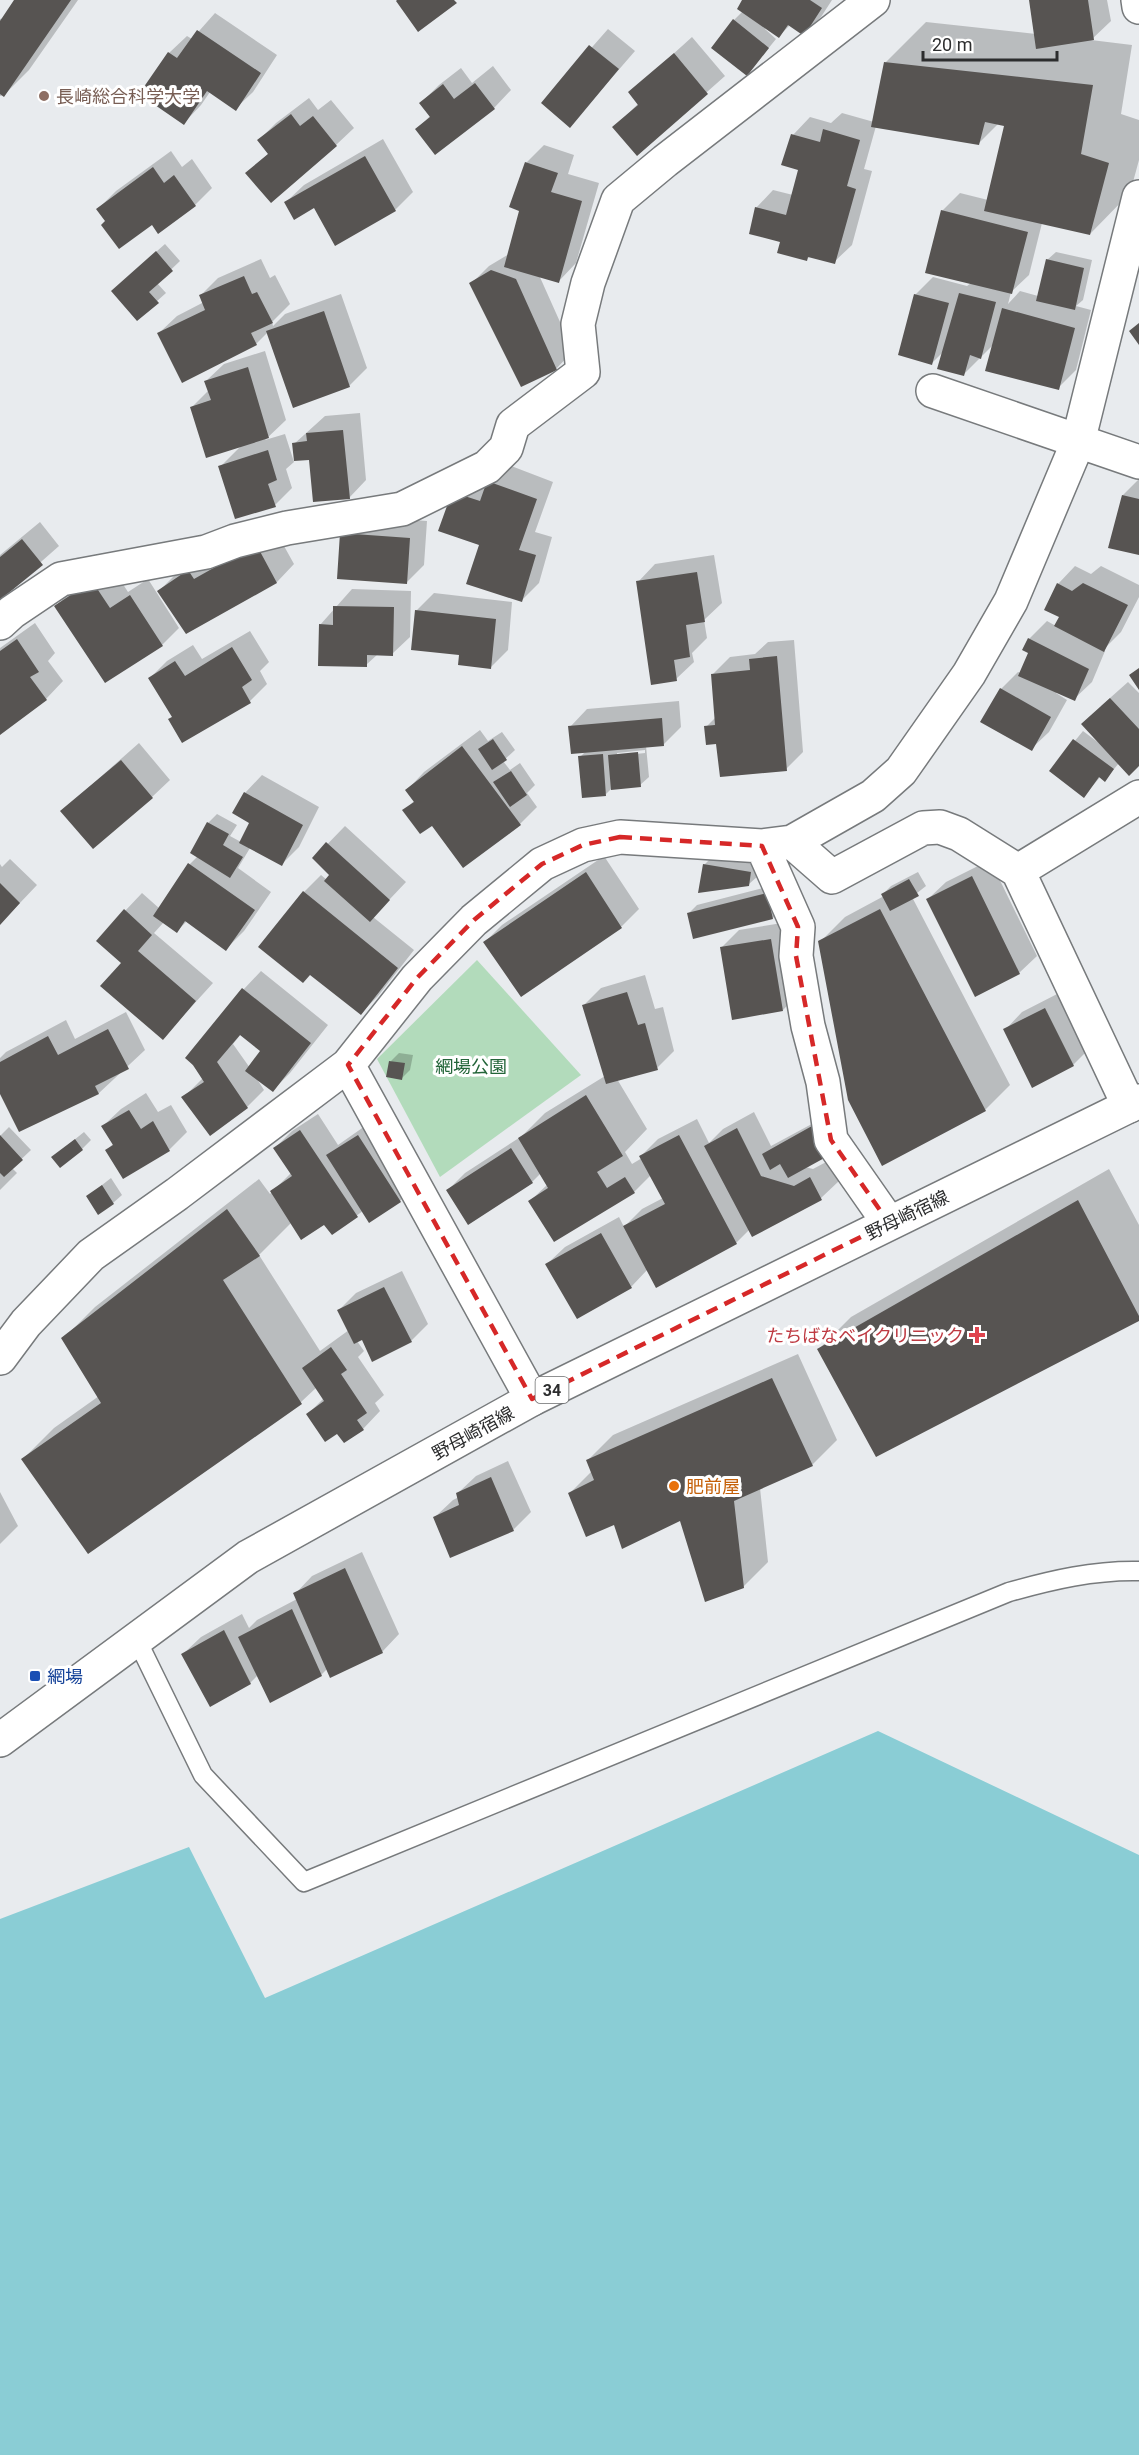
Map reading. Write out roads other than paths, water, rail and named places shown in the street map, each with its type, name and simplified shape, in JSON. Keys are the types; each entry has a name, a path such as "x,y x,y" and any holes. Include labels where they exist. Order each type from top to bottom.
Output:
{"street":[{"path":"0,623 12,612 61,579 206,552 235,541 287,528 402,509 487,467 506,448 513,425 583,372 578,324 588,283 618,200 665,160 873,0"},
{"path":"1138,0 1139,7"},
{"path":"777,844 873,796 901,771 969,674 1011,601 1078,442 1139,197"},
{"path":"933,391 1139,462"},
{"path":"1018,871 1139,797"},
{"path":"4,1342 26,1323 92,1255 348,1065 417,978 474,920 542,864 583,844 620,837 777,844 832,877 923,828 940,827 959,834 1018,871 1134,1103"},
{"path":"777,844 784,890 798,927 795,956 808,1026 823,1082 831,1140 889,1223"},
{"path":"348,1065 532,1400"},
{"name":"野母崎宿線","path":"0,1740 248,1557 532,1400 1134,1103"}],"lane":[{"path":"137,1640 203,1775 304,1882 1009,1592 1057,1578 1109,1570 1139,1571"}],"water":[{"path":"878,1731 1139,1855 1139,2455 0,2455 0,1919 189,1847 265,1998"}],"place":[{"name":"長崎総合科学大学","path":"44,96"},
{"name":"たちばなベイクリニック","path":"977,1335"},
{"name":"肥前屋","path":"674,1486"},
{"name":"網場","path":"35,1676"}],"park label":[{"name":"網場公園","path":"471,1066"}]}
